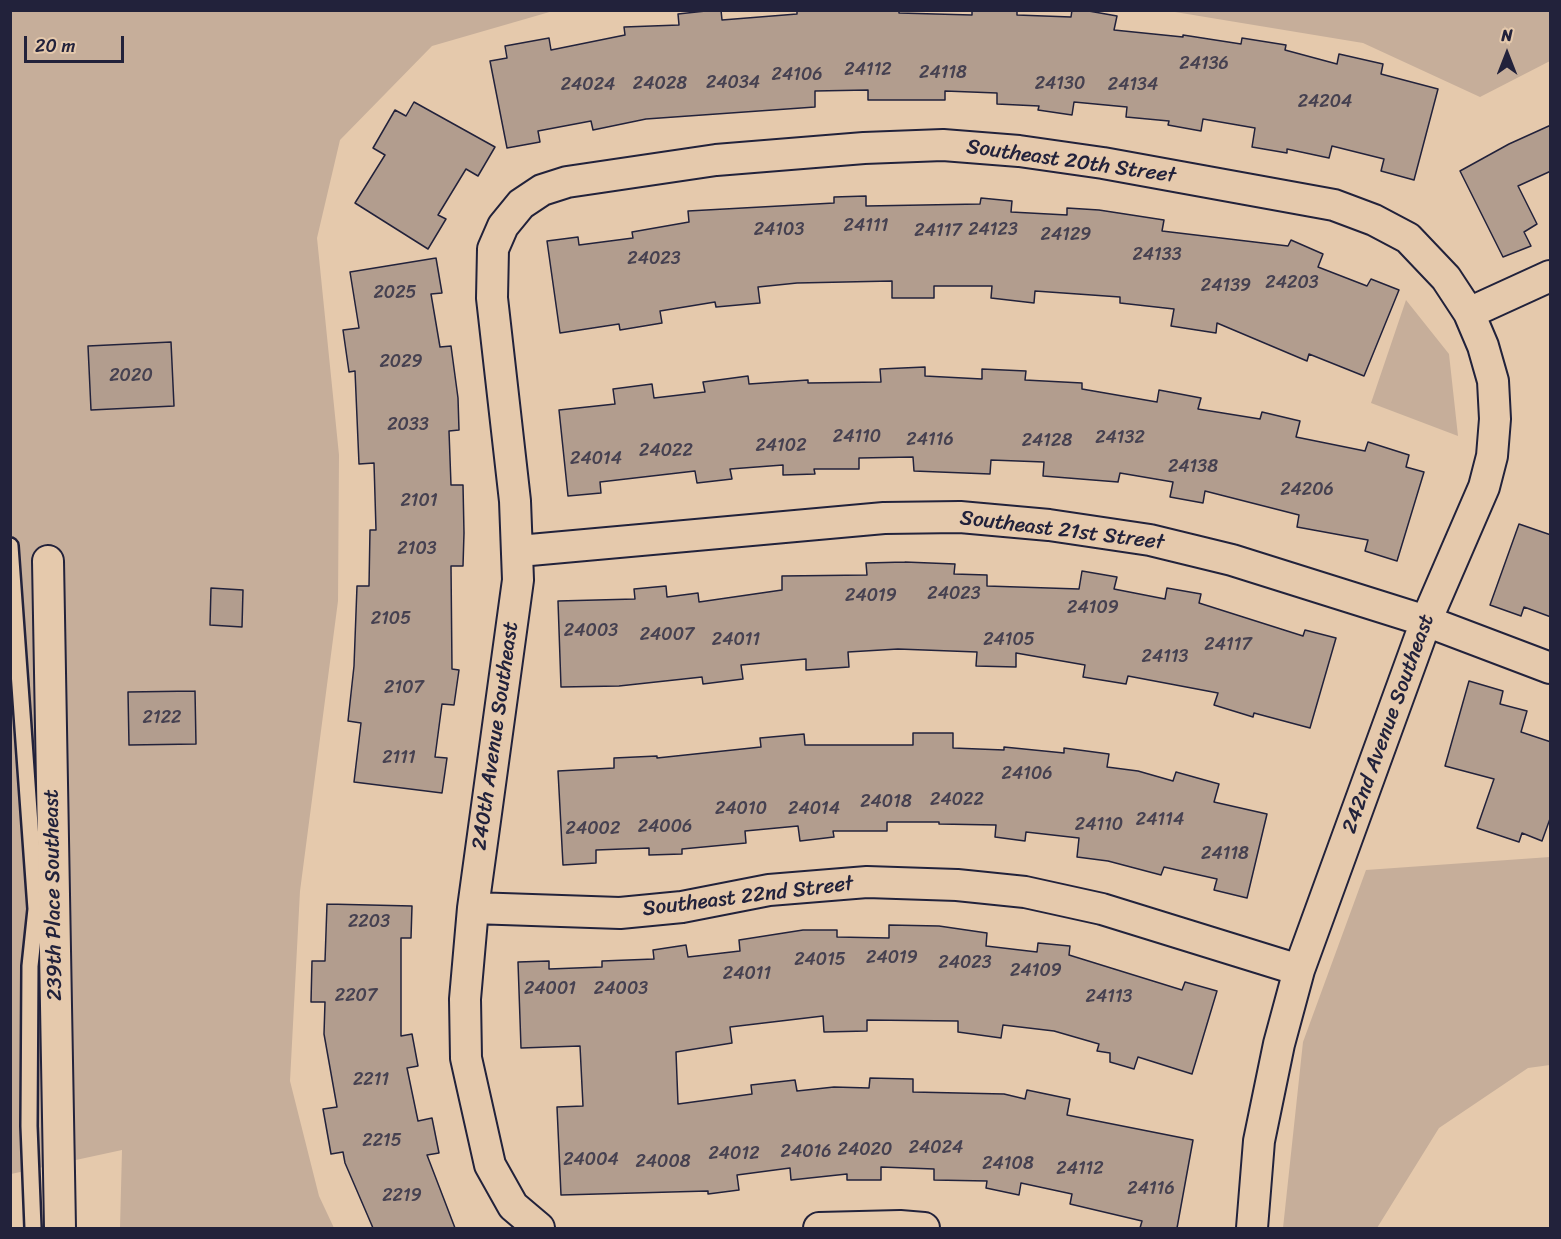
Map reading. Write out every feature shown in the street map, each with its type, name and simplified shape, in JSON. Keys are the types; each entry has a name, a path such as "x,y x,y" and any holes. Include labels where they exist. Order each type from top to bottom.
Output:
{"street":[{"name":"Southeast 20th Street","path":"503,226 520,204 542,190 579,180 716,160 864,148 943,145 1019,151 1103,163 1334,205 1374,220 1408,238 1446,278 1469,312"},
{"name":"240th Avenue Southeast","path":"503,226 493,249 490,273 519,551 518,580 473,908 465,999 466,1058 490,1165 513,1206 539,1228"},
{"path":"1469,312 1551,276"},
{"name":"242nd Avenue Southeast","path":"1252,1228 1259,1141 1279,1044 1299,970 1426,621 1484,487 1492,456 1495,419 1493,381 1483,346 1469,312"},
{"name":"Southeast 21st Street","path":"519,551 884,518 960,517 1049,525 1150,540 1232,560 1426,621 1551,668"},
{"name":"239th Place Southeast","path":"48,561 60,1228"},
{"name":"Southeast 22nd Street","path":"473,908 620,913 682,907 769,891 867,882 957,885 1025,892 1102,909 1299,970"},
{"path":"819,1228 900,1226 924,1228"}],"lane":[{"path":"10,546 36,909 30,977 29,1126 33,1228"}],"shaded area":[{"path":"10,11 553,11 432,46 340,140 317,238 339,455 338,601 300,891 290,1081 319,1196 334,1228 120,1228 122,1150 11,1174"},
{"path":"1169,11 1550,11 1550,61 1480,97 1363,43"},
{"path":"1406,300 1449,354 1458,436 1371,403"},
{"path":"1550,857 1550,1065 1528,1068 1439,1128 1377,1228 1283,1228 1303,1042 1366,870"}],"building":[{"path":"721,10 722,20 797,14 797,10 899,10 899,13 972,15 972,10 1017,10 1017,15 1071,17 1072,10 1083,10 1117,16 1114,30 1183,37 1183,35 1241,44 1242,38 1286,45 1285,50 1337,64 1339,54 1383,64 1381,74 1438,89 1414,180 1381,171 1384,159 1332,146 1329,158 1287,149 1287,153 1252,147 1255,128 1203,119 1201,131 1168,125 1169,121 1126,117 1127,107 1074,102 1072,115 1038,110 1039,106 997,104 997,93 945,91 945,100 868,100 868,90 815,91 815,107 646,119 593,130 591,121 538,131 540,142 507,148 490,61 507,58 505,46 549,38 551,50 625,35 624,27 679,25 678,14"},
{"path":"414,102 495,147 478,176 466,169 438,215 446,219 428,249 355,203 385,155 373,148 395,110 406,116"},
{"path":"1551,125 1551,171 1518,186 1537,224 1524,232 1531,246 1503,257 1460,171 1509,144"},
{"path":"866,196 866,206 980,204 981,198 1012,201 1011,212 1067,215 1067,208 1099,210 1164,220 1162,231 1288,246 1291,240 1323,254 1318,267 1367,286 1371,279 1399,290 1364,376 1309,354 1307,361 1217,323 1216,333 1171,326 1174,309 1120,303 1120,297 1035,291 1034,303 991,298 992,286 934,286 934,298 892,298 892,281 797,283 758,287 760,303 716,307 715,302 660,311 662,323 620,330 619,324 560,333 547,241 578,237 579,245 633,238 632,232 689,222 688,211 834,203 834,197"},
{"path":"436,258 442,293 431,294 440,347 451,346 458,398 459,430 449,431 451,485 463,485 464,533 463,566 451,566 452,669 459,670 454,705 442,704 435,757 447,758 442,793 354,782 361,723 348,721 354,666 357,586 369,586 370,530 376,530 374,463 359,464 355,371 349,372 343,330 359,328 350,272"},
{"path":"171,342 174,406 91,410 88,346"},
{"path":"925,367 925,376 982,379 982,369 1026,371 1025,380 1082,383 1082,389 1157,402 1159,390 1201,398 1198,409 1260,419 1262,412 1300,421 1296,437 1365,451 1368,442 1409,455 1406,467 1424,472 1397,561 1365,551 1368,540 1297,527 1299,515 1205,491 1203,503 1170,497 1173,482 1120,473 1118,482 1043,476 1044,462 991,460 990,474 914,471 913,457 859,458 859,469 814,469 815,474 783,475 783,465 730,469 732,479 697,483 695,471 600,482 601,493 568,496 559,410 615,404 613,389 652,384 654,398 705,392 703,382 748,376 749,384 808,380 808,383 881,382 880,369"},
{"path":"1519,524 1551,535 1551,617 1524,607 1521,616 1490,605"},
{"path":"866,563 955,564 954,574 987,575 987,586 1079,589 1082,571 1117,577 1114,589 1165,599 1167,588 1201,594 1199,603 1303,636 1305,630 1336,638 1310,728 1254,713 1253,717 1214,705 1218,693 1128,676 1126,684 1083,677 1085,665 1016,653 1016,667 976,666 977,652 898,649 848,652 849,667 806,670 806,659 741,665 743,679 703,684 702,677 619,686 561,687 558,601 635,599 634,589 666,586 667,597 698,593 699,602 782,590 782,576 867,575"},
{"path":"211,588 243,590 242,627 210,625"},
{"path":"1469,681 1503,691 1500,704 1527,711 1521,732 1551,742 1551,816 1542,841 1522,833 1519,842 1477,828 1494,779 1445,766"},
{"path":"195,691 196,744 129,745 128,692"},
{"path":"913,733 953,733 953,748 1004,750 1004,747 1064,753 1064,748 1109,754 1107,767 1138,771 1173,781 1176,772 1219,784 1214,802 1267,814 1247,898 1214,890 1217,879 1164,867 1161,875 1108,861 1077,857 1079,838 1026,832 1025,841 995,837 996,825 939,824 939,822 887,822 887,831 833,831 834,837 800,841 798,826 745,831 746,843 682,849 682,854 649,855 649,848 596,850 596,863 563,865 558,771 614,768 614,758 657,756 657,758 761,747 760,738 804,734 805,745 913,745"},
{"path":"327,904 412,906 411,938 401,938 401,1036 412,1034 418,1066 407,1068 418,1121 432,1118 439,1153 427,1155 455,1228 373,1228 345,1163 343,1152 331,1154 323,1109 337,1107 324,1034 325,1002 311,1002 312,961 325,961"},
{"path":"889,925 939,926 987,933 986,946 1037,952 1038,943 1070,946 1069,955 1182,990 1185,982 1217,991 1192,1074 1138,1057 1134,1069 1110,1062 1110,1053 1097,1051 1099,1044 1054,1031 1003,1025 1001,1038 958,1032 958,1021 867,1020 867,1031 824,1032 823,1016 730,1027 732,1043 676,1052 678,1104 752,1094 751,1085 795,1080 797,1091 834,1087 869,1088 870,1078 913,1079 913,1092 1004,1094 1025,1099 1027,1090 1070,1099 1067,1115 1193,1140 1177,1228 1140,1228 1142,1221 1070,1204 1072,1194 1021,1183 1019,1195 986,1188 987,1181 934,1180 934,1169 881,1167 881,1180 847,1180 847,1174 791,1180 790,1168 737,1175 739,1190 708,1194 708,1191 561,1195 557,1107 583,1106 580,1046 521,1048 518,962 549,961 549,969 602,967 602,961 654,959 653,950 686,945 688,957 740,951 739,940 803,930 837,930 837,937 889,938"}]}
